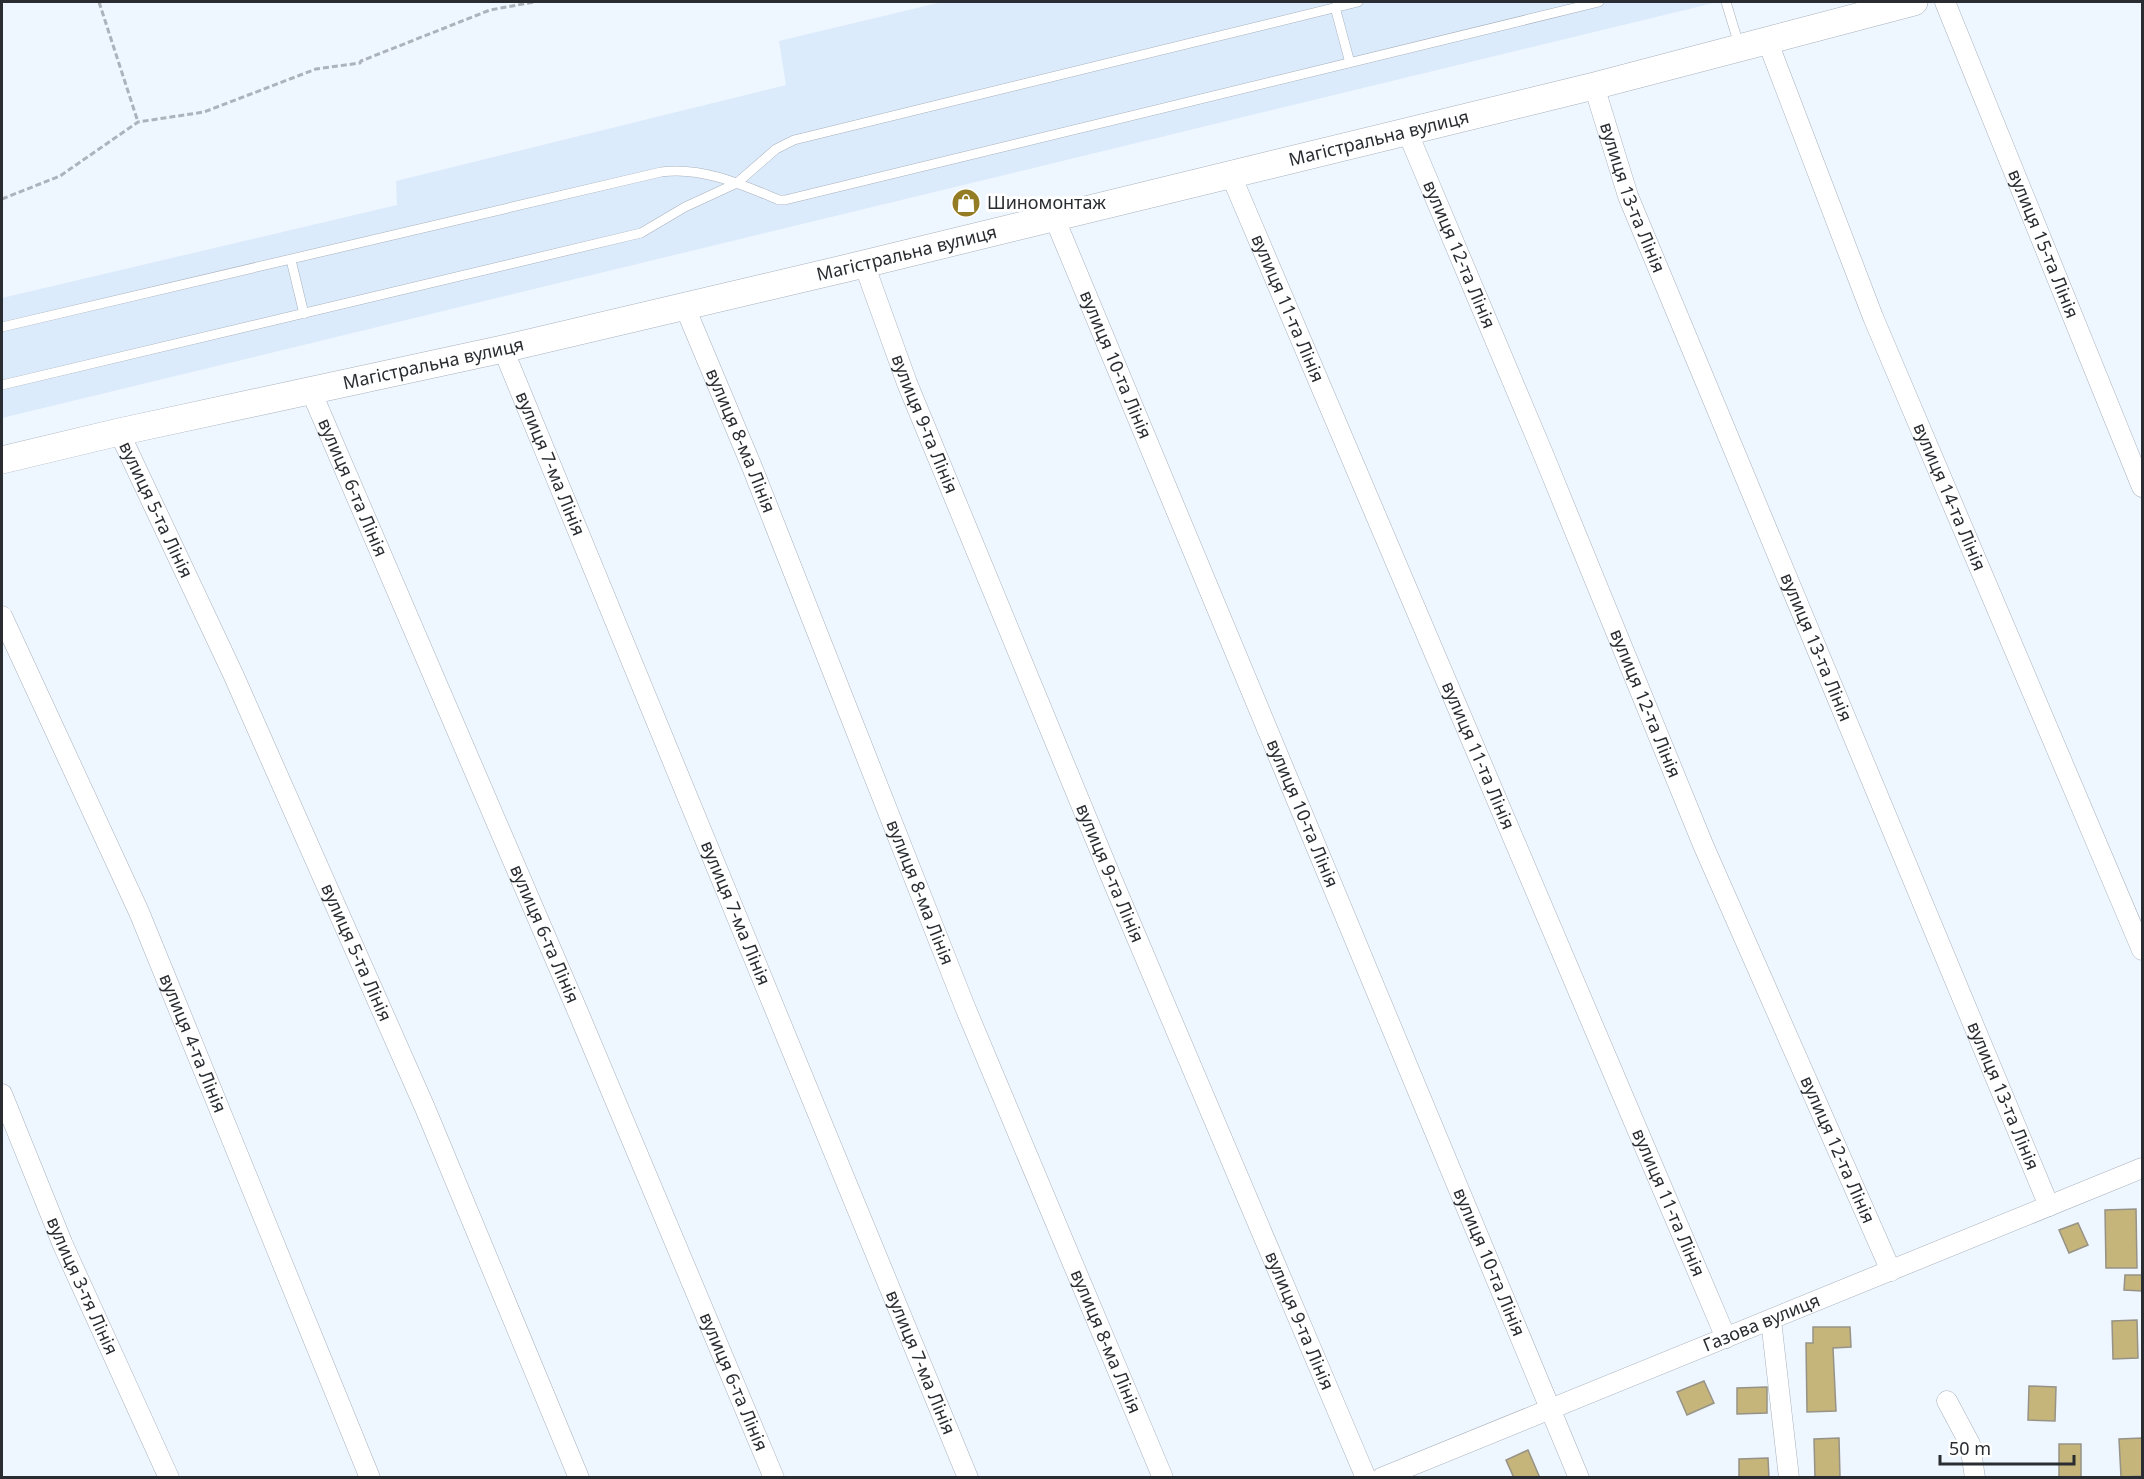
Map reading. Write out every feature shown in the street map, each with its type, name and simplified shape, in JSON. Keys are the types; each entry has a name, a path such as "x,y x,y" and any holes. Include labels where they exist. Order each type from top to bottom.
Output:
{"street":[{"name":"Магістральна вулиця","path":"2,460 119,432 503,349 864,264 1594,86 1914,2"},
{"name":"вулиця 15-та Лінія","path":"1945,2 2142,487"},
{"name":"вулиця 14-та Лінія","path":"1767,40 1873,317 2142,950"},
{"name":"вулиця 13-та Лінія","path":"1594,86 1628,196 2049,1206"},
{"name":"вулиця 12-та Лінія","path":"1407,131 1544,456 1704,847 1891,1271"},
{"name":"вулиця 11-та Лінія","path":"1230,173 1725,1338"},
{"name":"вулиця 10-та Лінія","path":"1054,217 1579,1478"},
{"name":"вулиця 9-та Лінія","path":"864,264 907,383 1112,877 1366,1478"},
{"name":"вулиця 8-ма Лінія","path":"684,305 760,488 965,1007 1163,1478"},
{"name":"вулиця 7-ма Лінія","path":"503,349 968,1478"},
{"name":"вулиця 6-та Лінія","path":"311,392 582,1023 774,1478"},
{"name":"вулиця 5-та Лінія","path":"119,432 233,674 425,1108 579,1478"},
{"name":"вулиця 4-та Лінія","path":"2,616 139,912 370,1478"},
{"name":"вулиця 3-тя Лінія","path":"2,1094 63,1245 169,1478"},
{"name":"Газова вулиця","path":"1388,1476 2142,1168"},
{"path":"1771,1320 1790,1478"},
{"path":"1947,1401 1970,1444 1975,1478"}],"lane":[{"path":"2,385 641,234 685,207 737,183 776,149 794,140 1358,2"},
{"path":"2,327 662,172 683,170 737,183 778,200 785,200 1599,2"},
{"path":"1726,2 1739,47"},
{"path":"1335,7 1350,63"},
{"path":"291,260 304,314"}],"path":[{"path":"99,2 138,122"},
{"path":"2,199 60,176 138,122 204,112 316,69 360,63 490,10 534,2"}],"shaded area":[{"path":"942,2 1718,2 2,418 2,298 397,205 396,181 786,85 779,41"}],"building":[{"path":"2136,1209 2137,1268 2106,1268 2105,1210"},
{"path":"2078,1223 2088,1245 2069,1253 2059,1230"},
{"path":"2125,1275 2142,1275 2142,1291 2124,1290"},
{"path":"2137,1320 2138,1358 2113,1359 2112,1321"},
{"path":"1813,1327 1850,1327 1851,1347 1833,1348 1836,1411 1807,1412 1806,1343 1813,1343"},
{"path":"1704,1381 1714,1403 1687,1415 1677,1392"},
{"path":"2029,1386 2056,1387 2055,1421 2028,1420"},
{"path":"1767,1387 1767,1413 1737,1414 1737,1388"},
{"path":"1839,1438 1840,1477 1815,1478 1814,1439"},
{"path":"2142,1438 2142,1476 2121,1477 2119,1439"},
{"path":"2059,1444 2081,1444 2081,1478 2059,1478"},
{"path":"1528,1450 1540,1478 1514,1478 1506,1460"},
{"path":"1768,1458 1769,1478 1739,1478 1739,1459"}],"place":[{"name":"Шиномонтаж","path":"966,203"}]}
